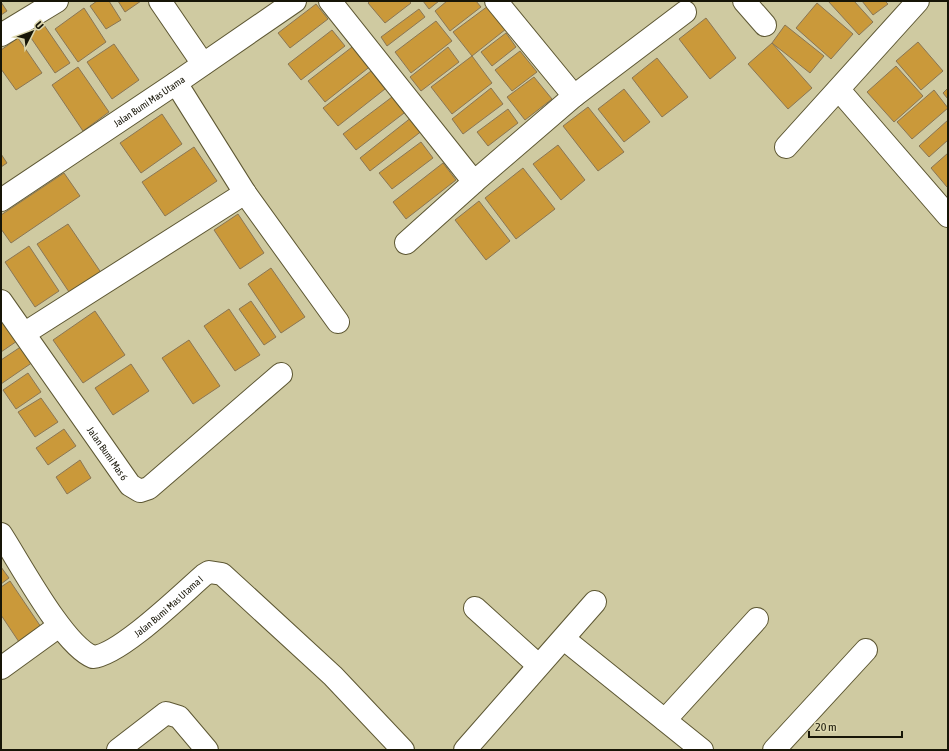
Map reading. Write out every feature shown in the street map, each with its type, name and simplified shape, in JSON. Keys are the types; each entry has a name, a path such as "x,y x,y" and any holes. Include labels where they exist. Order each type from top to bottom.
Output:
{"street":[{"path":"1,35 57,1"},
{"path":"160,1 203,64"},
{"name":"Jalan Bumi Mas Utama","path":"1,200 176,83 295,1"},
{"path":"330,1 474,182"},
{"path":"496,1 574,96"},
{"path":"744,1 765,25"},
{"path":"786,147 918,1"},
{"path":"406,243 574,96 685,12"},
{"path":"176,83 245,193 338,322"},
{"path":"839,90 948,216"},
{"path":"25,333 245,193"},
{"name":"Jalan Bumi Mas 6","path":"1,301 25,333 130,485 140,491 149,488 281,374"},
{"name":"Jalan Bumi Mas Utama I","path":"1,534 59,626 81,650 93,657 100,656 137,632 164,611 204,575 215,572 222,574 333,676 403,750"},
{"path":"465,750 538,665 564,639 595,602"},
{"path":"475,608 538,665"},
{"path":"666,720 757,618"},
{"path":"1,668 59,626"},
{"path":"564,639 702,750"},
{"path":"774,750 866,650"},
{"path":"118,750 166,713 179,717 207,750"}],"building":[{"path":"97,1 109,1 121,20 106,29 90,6"},
{"path":"118,1 141,1 125,12"},
{"path":"370,1 409,1 411,3 385,23 368,3"},
{"path":"423,1 439,1 429,9"},
{"path":"447,1 476,1 481,7 450,31 435,11"},
{"path":"828,1 854,1 873,22 859,35"},
{"path":"862,1 885,1 888,4 873,15"},
{"path":"1,2 7,11 1,15"},
{"path":"817,3 853,34 831,59 796,28"},
{"path":"316,4 328,19 290,48 278,33"},
{"path":"488,6 506,29 472,56 453,32"},
{"path":"84,8 106,42 78,62 55,29"},
{"path":"419,9 425,17 387,46 381,37"},
{"path":"706,18 736,58 710,79 679,39"},
{"path":"436,21 452,41 411,73 395,52"},
{"path":"44,25 70,63 55,73 29,35"},
{"path":"785,25 824,56 810,73 772,43"},
{"path":"332,30 345,46 301,80 288,64"},
{"path":"506,33 516,47 492,66 481,52"},
{"path":"18,38 42,73 16,90 1,69 1,50"},
{"path":"918,42 943,71 921,90 896,61"},
{"path":"772,43 812,88 788,109 748,64"},
{"path":"114,44 139,80 112,99 87,62"},
{"path":"356,44 372,65 325,102 308,81"},
{"path":"448,47 459,62 421,91 410,77"},
{"path":"520,51 537,72 512,91 495,70"},
{"path":"472,56 492,83 452,114 431,87"},
{"path":"657,58 688,97 662,117 632,78"},
{"path":"896,66 923,96 894,122 867,92"},
{"path":"78,67 109,112 83,131 52,85"},
{"path":"371,71 385,89 338,126 323,108"},
{"path":"534,77 552,99 525,120 507,97"},
{"path":"491,88 503,104 463,134 452,119"},
{"path":"948,88 948,99 943,93"},
{"path":"624,89 650,122 624,142 598,109"},
{"path":"934,90 948,108 912,139 897,122"},
{"path":"396,94 408,110 356,150 343,134"},
{"path":"588,107 624,152 598,171 563,126"},
{"path":"508,109 518,123 488,146 477,132"},
{"path":"162,114 182,144 141,173 120,143"},
{"path":"412,117 423,130 370,171 360,158"},
{"path":"948,120 948,140 929,157 919,146"},
{"path":"421,142 433,158 392,189 379,173"},
{"path":"558,145 585,180 561,200 533,164"},
{"path":"194,147 217,181 165,216 142,182"},
{"path":"948,153 948,186 947,187 931,168"},
{"path":"1,154 7,163 1,167"},
{"path":"443,163 456,180 406,219 393,202"},
{"path":"523,168 555,209 516,239 485,198"},
{"path":"64,173 80,196 11,243 1,229 1,215"},
{"path":"479,201 510,241 486,260 455,220"},
{"path":"238,214 264,253 240,269 214,230"},
{"path":"68,224 102,274 71,295 37,244"},
{"path":"29,246 59,291 35,307 5,262"},
{"path":"271,268 305,317 281,333 248,284"},
{"path":"251,301 276,337 264,345 239,309"},
{"path":"229,309 260,355 235,371 204,326"},
{"path":"95,311 125,355 83,383 53,340"},
{"path":"1,315 20,339 1,352"},
{"path":"189,340 220,386 193,404 162,358"},
{"path":"22,346 33,362 1,384 1,360"},
{"path":"131,364 149,391 113,415 95,388"},
{"path":"28,373 41,392 16,409 3,390"},
{"path":"41,398 58,422 35,437 18,412"},
{"path":"64,429 76,446 48,465 36,448"},
{"path":"80,460 91,478 67,494 56,477"},
{"path":"1,567 9,578 1,584"},
{"path":"10,581 41,627 19,642 1,615 1,587"}]}
